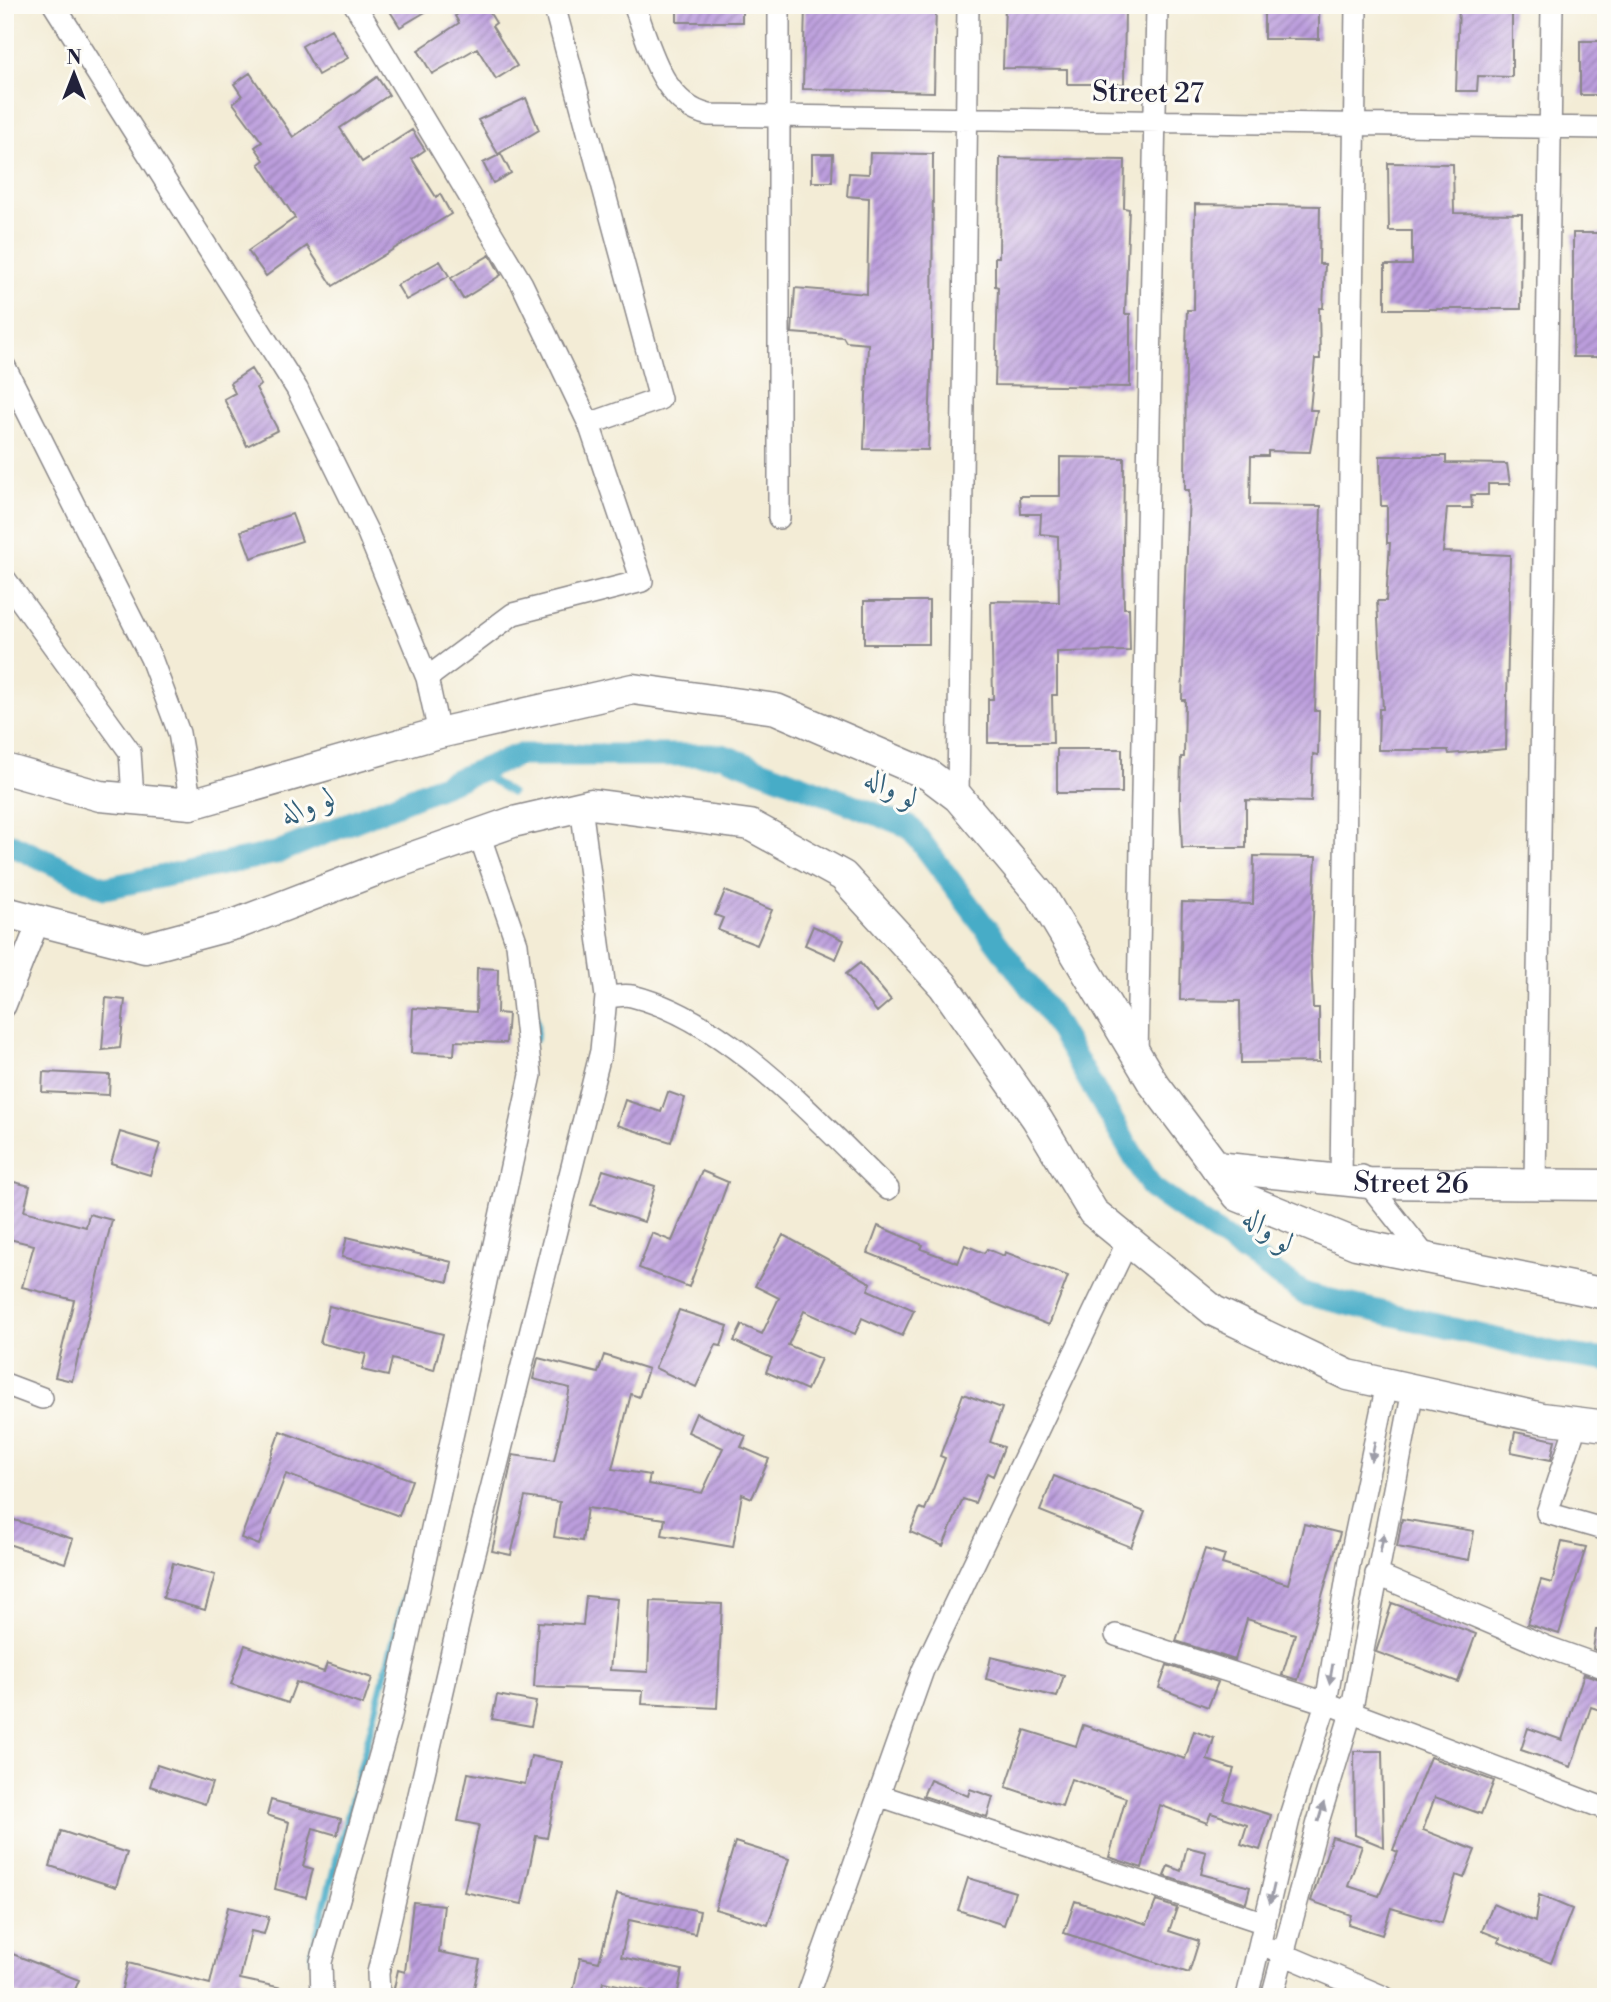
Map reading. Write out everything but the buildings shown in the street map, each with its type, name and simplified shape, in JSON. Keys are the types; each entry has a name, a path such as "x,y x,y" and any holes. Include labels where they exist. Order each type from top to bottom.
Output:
{"street":[{"path":"54,5 297,389 368,533 427,678 439,733"},
{"path":"355,5 522,284 589,424 642,581 513,614 427,678"},
{"path":"554,5 660,399 589,424"},
{"name":"Street 27","path":"634,5 667,86 690,111 709,115 1606,128"},
{"path":"779,5 779,518"},
{"path":"958,797 968,5"},
{"path":"1137,1057 1157,5"},
{"path":"1356,5 1350,1173 1427,1258"},
{"path":"1535,1184 1552,5"},
{"path":"5,368 151,658 178,733 191,804"},
{"path":"5,579 130,752 133,798"},
{"path":"5,769 100,796 191,804 439,733 634,689 776,709 929,775 958,797 1042,897 1137,1057 1238,1196 1356,1244 1606,1294"},
{"path":"5,912 145,948 239,923 382,867 479,834 581,806 591,804 750,825 844,876 943,985 1037,1119 1093,1212 1128,1241 1214,1311 1348,1376 1542,1418 1591,1424 1547,1513 1606,1530"},
{"path":"379,1997 379,1973 467,1586 601,1051 606,997 581,806"},
{"path":"322,1997 321,1962 391,1716 531,1074 517,944 479,834"},
{"path":"5,1006 39,920"},
{"path":"606,997 631,996 707,1027 776,1083 888,1189"},
{"name":"Street 26","path":"1216,1167 1535,1184 1606,1185"},
{"path":"807,1997 923,1670 1128,1241"},
{"path":"5,1384 42,1398"},
{"path":"1272,1997 1318,1822 1351,1713 1376,1574 1400,1387"},
{"path":"1247,1997 1289,1819 1326,1703 1349,1565 1400,1387"},
{"path":"1376,1574 1547,1647 1606,1668"},
{"path":"1116,1635 1326,1703 1606,1808"},
{"path":"878,1795 1265,1923"},
{"path":"1260,1944 1384,1997"}],"waterway":[{"name":"لو واله","path":"5,842 105,888 276,853 518,755 722,755 910,827 1050,1014 1152,1188 1305,1294 1555,1353 1606,1360"},
{"path":"477,771 511,793"},
{"path":"533,1006 537,1024 536,1039"},
{"path":"313,1960 313,1949 416,1555"}]}
